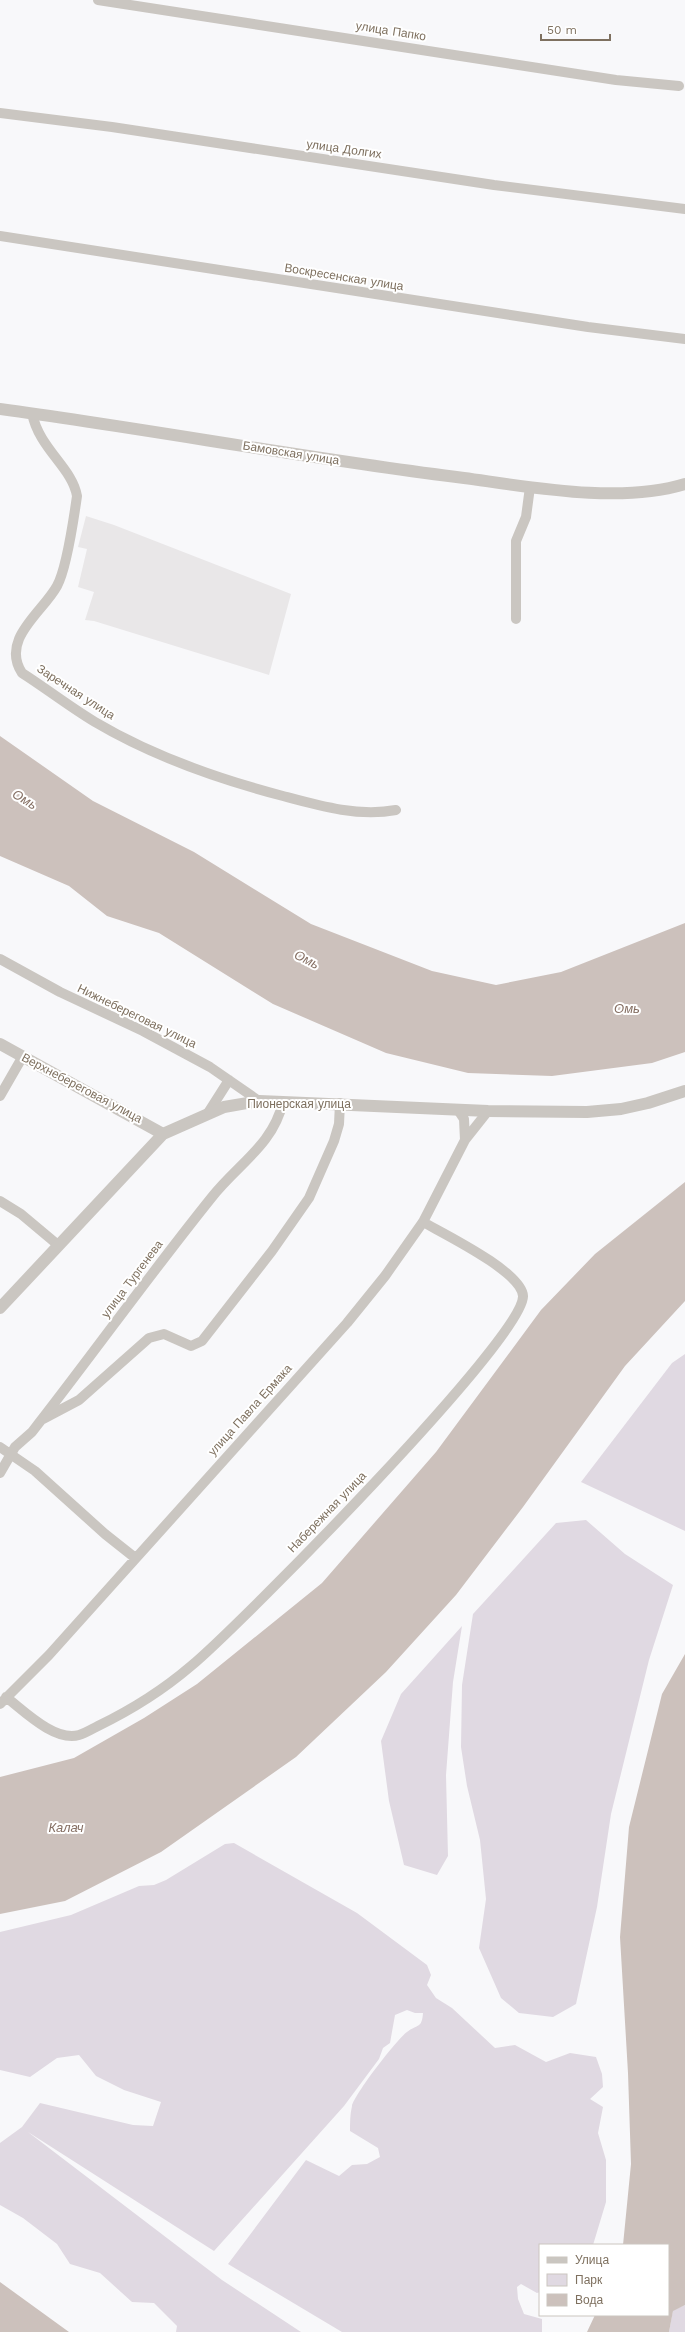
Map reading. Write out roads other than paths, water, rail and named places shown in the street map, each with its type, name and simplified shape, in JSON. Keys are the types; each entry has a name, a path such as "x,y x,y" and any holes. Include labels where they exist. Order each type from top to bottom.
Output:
{"street":[{"name":"улица Папко","path":"98,0 616,80 679,86"},
{"name":"улица Долгих","path":"0,113 112,127 494,185 685,209"},
{"name":"Воскресенская улица","path":"0,236 588,327 685,339"},
{"name":"Бамовская улица","path":"0,409 415,472 530,487 583,491 642,491 685,484"},
{"name":"Заречная улица","path":"32,413 39,436 75,484 77,496 63,568 57,586 23,622 14,640 11,652 13,664 22,673 95,722 180,764 222,779 334,809 359,812 396,810"},
{"path":"516,619 516,541 526,518 530,487"},
{"name":"Нижнебереговая улица","path":"0,959 60,992 143,1031 210,1067 259,1102"},
{"name":"Верхнебереговая улица","path":"0,1044 163,1134"},
{"path":"0,1096 23,1056"},
{"path":"208,1113 229,1080"},
{"name":"Пионерская улица","path":"0,1308 163,1134 208,1113 236,1104 259,1102 340,1103 458,1110 587,1112 621,1109 648,1103 685,1091"},
{"name":"улица Тургенева","path":"0,1473 14,1447 32,1432 43,1419 212,1196 264,1141 274,1128 283,1102"},
{"path":"43,1419 79,1400 149,1338 164,1334 191,1346 202,1341 272,1251 309,1198 334,1141 339,1124 340,1103"},
{"path":"458,1110 464,1119 465,1140"},
{"name":"улица Павла Ермака","path":"3,1700 49,1655 134,1557 347,1322 385,1276 423,1222 465,1140 488,1111"},
{"path":"0,1201 21,1214 58,1245"},
{"name":"Набережная улица","path":"3,1700 47,1728 70,1736 79,1735 118,1717 152,1696 190,1667 236,1624 449,1402 517,1315 523,1297 519,1285 508,1274 474,1250 423,1222"},
{"path":"0,1447 35,1471 104,1534 134,1557"}],"water":[{"name":"Омь","path":"0,736 93,801 194,852 311,924 432,971 496,985 561,972 685,923 685,1052 652,1063 552,1076 468,1073 386,1053 273,1004 159,933 107,916 69,886 0,856"},
{"name":"Калач","path":"685,1182 685,1301 625,1366 523,1507 456,1595 386,1672 296,1757 161,1852 65,1901 0,1914 0,1777 74,1758 144,1718 197,1684 322,1583 436,1452 541,1310 595,1254"},
{"path":"685,1654 685,2305 673,2311 669,2332 587,2332 595,2316 669,2316 669,2244 623,2244 631,2164 628,2073 620,1937 629,1827 662,1694"},
{"path":"0,2282 69,2332 0,2332"}]}
